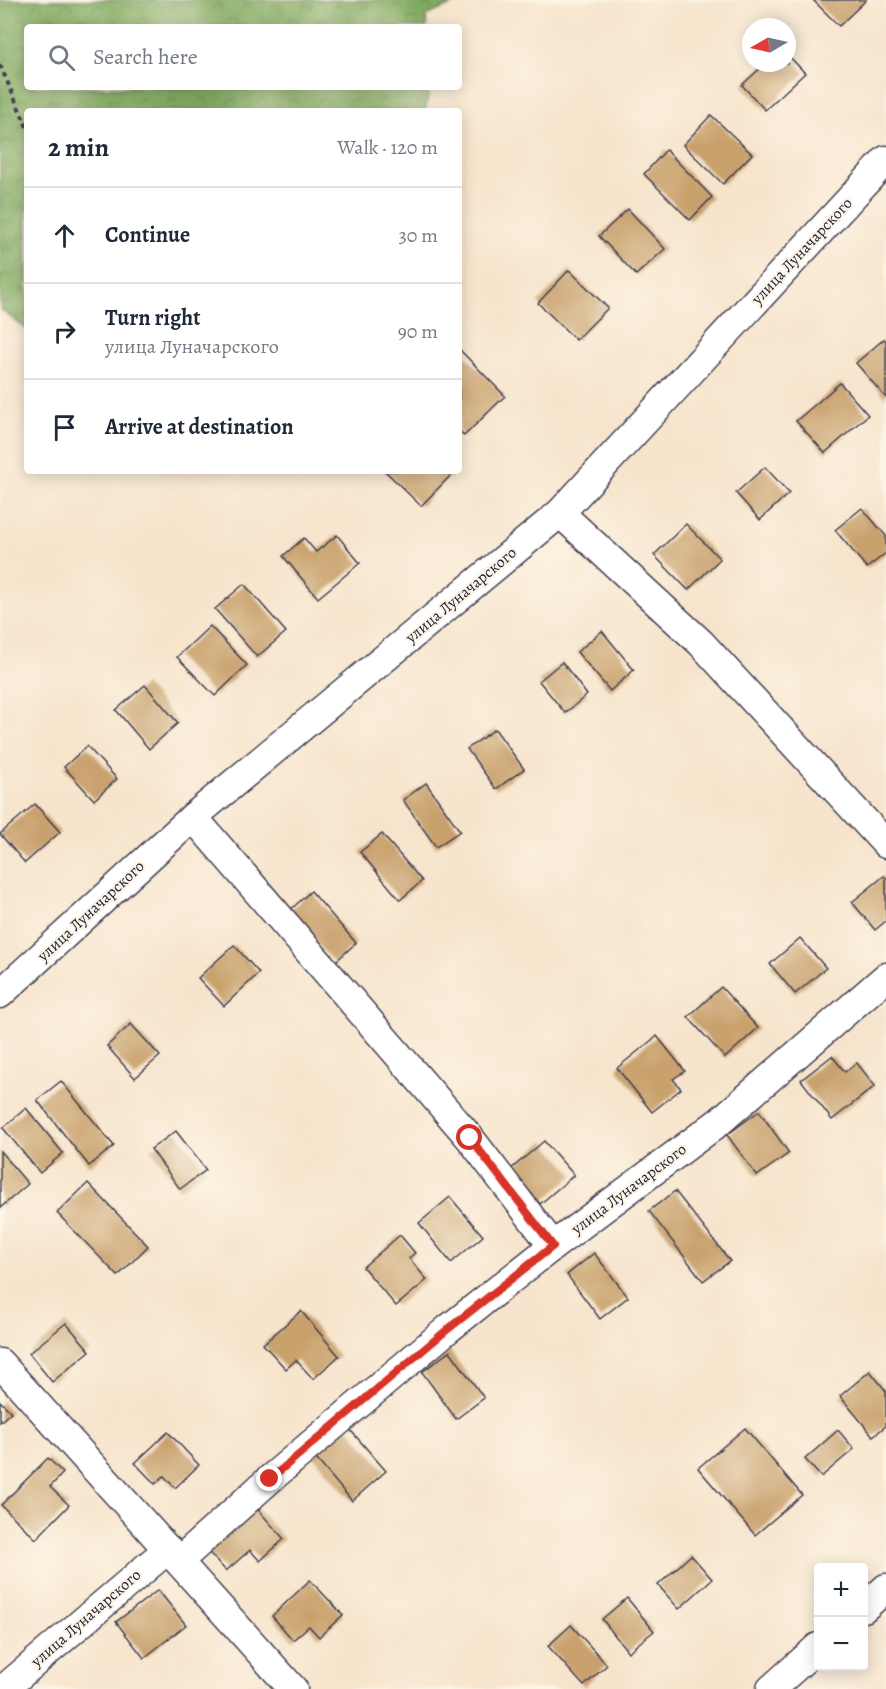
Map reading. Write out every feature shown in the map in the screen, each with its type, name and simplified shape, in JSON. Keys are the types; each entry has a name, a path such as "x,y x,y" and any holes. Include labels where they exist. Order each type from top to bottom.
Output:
{"street":[{"name":"улица Луначарского","path":"0,994 193,817 560,513 886,160"},
{"path":"560,513 701,643 886,844"},
{"path":"193,817 470,1138 553,1246"},
{"name":"улица Луначарского","path":"5,1688 270,1479 448,1329 553,1246 719,1122 886,977"},
{"path":"0,1362 293,1689"},
{"path":"868,1604 886,1588"},
{"path":"771,1689 814,1651"}],"path":[{"path":"0,65 24,120"}],"green space":[{"path":"0,0 462,0 426,16 427,24 24,24 24,90 429,90 426,108 24,108 24,328 0,309"}],"building":[{"path":"813,0 866,0 839,26"},
{"path":"796,64 805,73 765,110 742,85 756,72 796,72"},
{"path":"711,115 752,154 723,184 683,145"},
{"path":"666,150 712,197 690,220 644,174"},
{"path":"628,209 665,249 636,275 599,236"},
{"path":"569,270 608,308 576,340 538,303"},
{"path":"884,339 886,341 886,398 856,363"},
{"path":"462,352 505,396 464,436 462,434"},
{"path":"840,383 868,415 825,453 796,421"},
{"path":"765,467 789,493 760,520 736,493"},
{"path":"388,474 452,474 421,506"},
{"path":"862,508 886,536 886,553 867,568 835,530"},
{"path":"686,524 720,559 688,590 654,555"},
{"path":"337,535 360,563 318,598 283,556 304,538 316,552"},
{"path":"244,584 286,632 257,657 215,609"},
{"path":"210,626 247,665 215,696 177,657"},
{"path":"602,631 634,670 610,691 577,652"},
{"path":"562,662 587,695 565,713 539,681"},
{"path":"145,685 178,723 149,749 116,710"},
{"path":"495,729 524,769 496,789 467,749"},
{"path":"87,746 117,779 94,800 64,767"},
{"path":"426,783 460,831 436,847 403,800"},
{"path":"35,804 60,832 25,863 0,834"},
{"path":"382,834 422,881 400,900 360,852"},
{"path":"884,876 886,878 886,921 875,930 852,902"},
{"path":"311,891 356,943 334,963 288,912"},
{"path":"800,938 826,968 795,994 770,964"},
{"path":"234,945 259,973 224,1006 198,978"},
{"path":"721,987 758,1028 725,1058 688,1017"},
{"path":"131,1024 160,1056 135,1078 107,1046"},
{"path":"657,1036 685,1071 673,1079 681,1089 652,1112 617,1068"},
{"path":"832,1056 845,1072 857,1063 875,1086 832,1120 801,1080"},
{"path":"61,1081 114,1146 89,1166 37,1100"},
{"path":"26,1108 63,1153 40,1173 3,1128"},
{"path":"759,1111 789,1153 757,1176 727,1135"},
{"path":"176,1131 206,1170 180,1189 151,1149"},
{"path":"544,1141 574,1175 540,1204 511,1169"},
{"path":"0,1151 28,1184 0,1208"},
{"path":"88,1183 148,1246 118,1276 57,1213"},
{"path":"675,1191 730,1261 703,1281 649,1211"},
{"path":"450,1197 483,1236 451,1263 419,1223"},
{"path":"400,1235 415,1253 409,1258 427,1280 396,1306 363,1267"},
{"path":"594,1253 628,1297 600,1319 567,1275"},
{"path":"301,1311 339,1356 313,1379 296,1360 286,1369 263,1344"},
{"path":"66,1323 90,1351 52,1382 29,1353"},
{"path":"450,1351 484,1398 456,1419 422,1372"},
{"path":"870,1371 886,1391 886,1426 873,1436 840,1396"},
{"path":"0,1401 11,1412 0,1422"},
{"path":"346,1425 386,1471 352,1501 312,1454"},
{"path":"745,1428 802,1495 755,1535 698,1468"},
{"path":"838,1430 854,1449 821,1477 805,1459"},
{"path":"168,1432 199,1465 175,1488 164,1476 155,1484 135,1463"},
{"path":"48,1458 63,1473 50,1487 69,1505 36,1539 1,1505"},
{"path":"252,1503 284,1539 260,1561 250,1550 226,1571 203,1546"},
{"path":"691,1555 712,1579 679,1609 658,1585"},
{"path":"310,1580 343,1615 319,1637 309,1626 293,1640 272,1616"},
{"path":"158,1590 186,1625 144,1658 116,1622"},
{"path":"627,1598 654,1631 628,1652 602,1619"},
{"path":"571,1625 607,1665 584,1686 548,1646"}],"route":[{"path":"270,1479 448,1329 553,1246 470,1138"}]}
